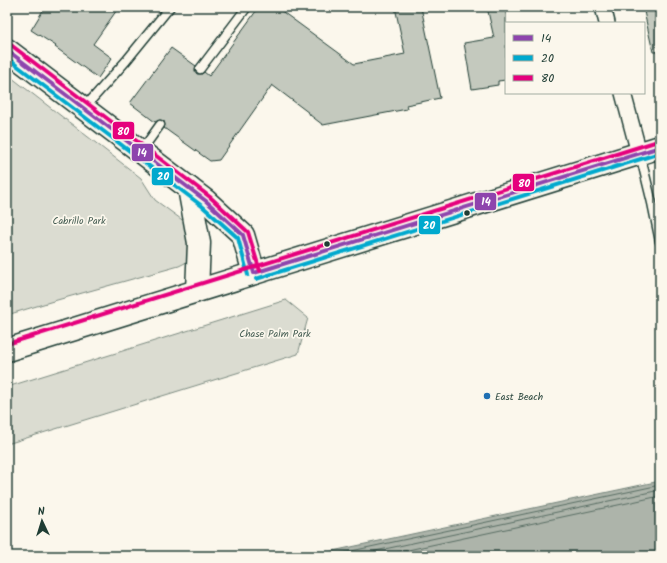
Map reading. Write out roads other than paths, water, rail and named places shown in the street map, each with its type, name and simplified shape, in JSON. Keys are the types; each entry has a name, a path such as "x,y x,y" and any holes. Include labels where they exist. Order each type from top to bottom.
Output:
{"main road":[{"path":"7,50 206,201 243,235 254,273"},
{"path":"7,350 660,147"},
{"path":"189,188 199,243 197,291"}],"street":[{"path":"603,7 607,22"},
{"path":"623,94 639,153"}],"lane":[{"path":"84,108 126,61 170,7"},
{"path":"200,69 248,7"},
{"path":"141,151 160,125"},
{"path":"639,153 660,242"}],"water":[{"path":"660,481 660,556 309,556"}],"place":[{"name":"East Beach","path":"487,396"}],"park label":[{"name":"Cabrillo Park","path":"79,220"},
{"name":"Chase Palm Park","path":"275,333"}]}
